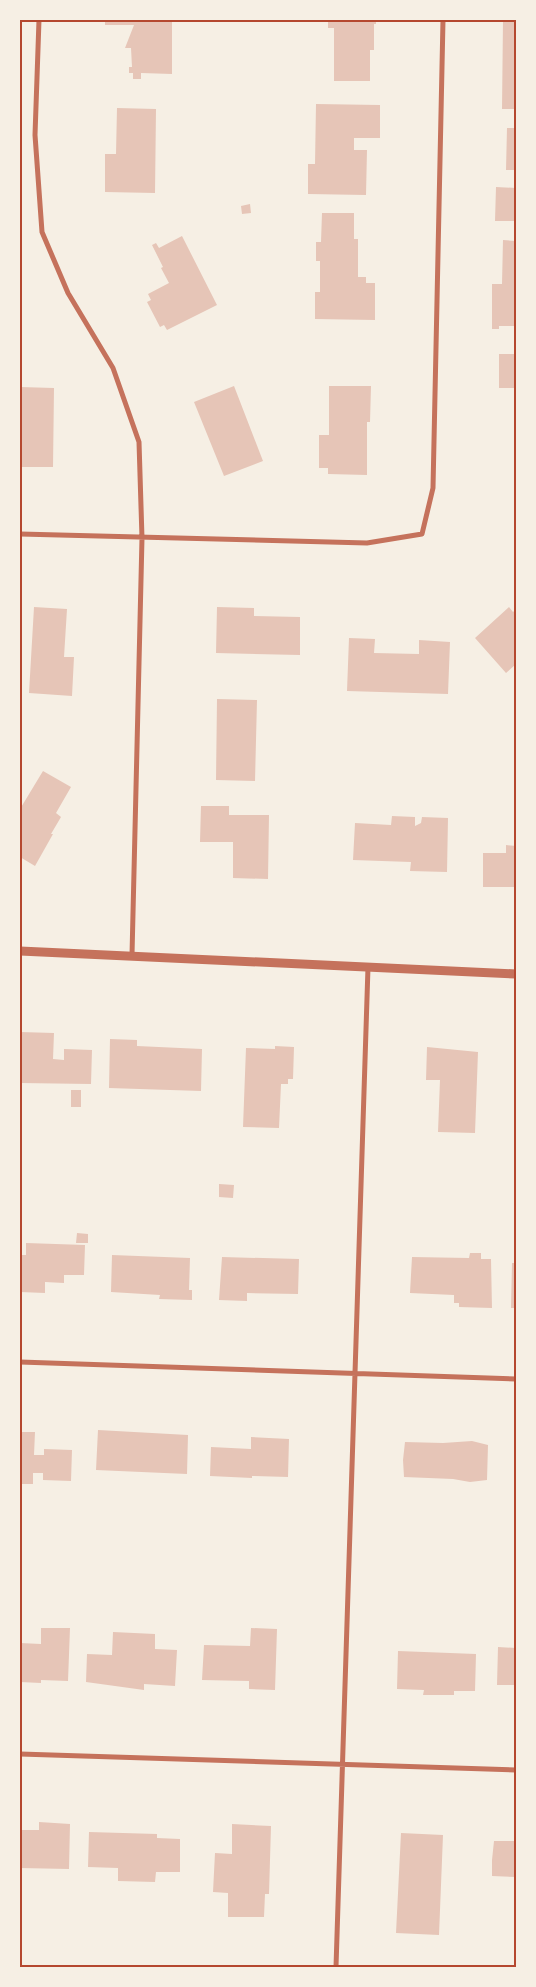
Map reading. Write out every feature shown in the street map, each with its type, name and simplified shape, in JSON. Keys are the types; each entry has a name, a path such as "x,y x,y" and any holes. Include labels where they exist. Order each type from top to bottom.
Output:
{"street":[{"path":"39,20 35,135 42,232 68,293 113,368 140,442 142,538 132,955"},
{"path":"20,534 367,543 422,534 433,488 443,20"},
{"path":"20,951 516,974"},
{"path":"336,1967 344,1764 354,1374 368,967"},
{"path":"20,1362 516,1379"},
{"path":"20,1754 516,1770"}],"building":[{"path":"105,20 172,20 172,74 141,73 141,79 133,79 133,73 129,73 129,67 132,67 131,48 125,48 134,25 105,25"},
{"path":"328,20 376,20 376,24 374,24 374,50 370,50 370,81 334,81 334,28 328,28"},
{"path":"503,20 516,20 516,109 502,109"},
{"path":"316,104 380,105 380,138 354,138 354,150 367,150 366,195 308,194 308,164 315,164"},
{"path":"117,108 156,109 155,193 105,192 105,154 116,154"},
{"path":"507,128 516,128 516,170 506,170"},
{"path":"496,187 516,188 516,221 495,221"},
{"path":"250,204 251,213 242,214 241,206"},
{"path":"322,213 354,213 354,239 358,239 358,277 366,277 366,283 375,283 375,320 315,319 315,292 320,292 320,261 316,261 316,242 321,242"},
{"path":"182,236 217,305 167,330 164,325 160,327 147,302 151,300 148,294 169,283 152,245 156,243 159,248"},
{"path":"503,240 516,241 516,326 499,326 499,329 492,329 492,284 502,284"},
{"path":"499,354 516,354 516,388 499,388"},
{"path":"234,386 263,461 224,476 194,402"},
{"path":"329,386 371,386 370,422 367,422 367,475 328,474 328,468 319,468 319,435 329,435"},
{"path":"20,387 54,388 53,467 20,467"},
{"path":"34,607 67,609 64,657 74,657 72,696 29,693"},
{"path":"217,607 254,608 254,616 300,617 300,655 216,653"},
{"path":"509,607 513,612 516,609 516,664 506,673 475,638"},
{"path":"349,638 375,639 374,653 419,654 419,640 450,642 448,694 347,691"},
{"path":"217,699 257,700 255,781 216,780"},
{"path":"43,771 71,787 56,813 61,817 35,866 20,857 20,809"},
{"path":"201,806 229,806 229,815 269,815 268,879 233,878 233,842 200,842"},
{"path":"392,816 415,817 415,826 421,823 422,817 448,818 447,872 410,871 411,862 353,860 355,823 391,825"},
{"path":"506,845 516,846 516,887 483,887 483,853 506,853"},
{"path":"20,1032 54,1033 53,1059 64,1060 64,1049 92,1050 91,1084 20,1083"},
{"path":"110,1039 137,1040 137,1046 202,1049 201,1091 109,1088"},
{"path":"275,1046 294,1047 293,1079 288,1079 288,1084 281,1084 279,1128 243,1127 246,1048 275,1049"},
{"path":"427,1047 478,1052 475,1133 438,1132 440,1080 426,1080"},
{"path":"71,1090 81,1090 81,1107 71,1107"},
{"path":"219,1184 234,1185 233,1198 219,1197"},
{"path":"77,1233 88,1234 88,1243 76,1243"},
{"path":"26,1243 85,1245 84,1275 64,1275 64,1283 45,1282 45,1293 20,1292 20,1255 26,1255"},
{"path":"470,1253 481,1253 481,1259 491,1259 492,1308 459,1307 459,1303 454,1303 454,1295 410,1293 412,1257 469,1258"},
{"path":"112,1255 190,1258 189,1290 192,1290 192,1300 159,1299 160,1295 111,1292"},
{"path":"222,1257 299,1259 298,1294 247,1293 247,1301 219,1300"},
{"path":"512,1263 516,1263 516,1308 511,1308"},
{"path":"98,1430 188,1435 187,1474 96,1470"},
{"path":"20,1432 35,1432 34,1455 44,1455 44,1449 72,1450 71,1481 43,1480 43,1473 33,1473 33,1484 20,1484"},
{"path":"251,1437 289,1439 288,1477 210,1476 211,1447 251,1449"},
{"path":"472,1441 488,1445 487,1480 470,1482 453,1479 404,1477 405,1442 443,1443"},
{"path":"41,1628 70,1628 68,1681 41,1680 41,1683 20,1682 20,1643 41,1644"},
{"path":"251,1628 277,1629 275,1690 249,1689 249,1681 202,1680 204,1645 250,1646"},
{"path":"113,1632 155,1634 155,1649 177,1650 175,1686 144,1684 144,1690 86,1682 87,1654 112,1655"},
{"path":"498,1647 516,1648 516,1685 497,1685"},
{"path":"398,1651 476,1654 475,1691 454,1691 454,1695 423,1695 424,1690 397,1689"},
{"path":"39,1822 70,1824 69,1869 20,1868 20,1830 39,1830"},
{"path":"232,1824 271,1826 269,1894 265,1894 264,1917 228,1917 228,1893 213,1892 215,1853 232,1854"},
{"path":"89,1832 157,1834 157,1838 180,1839 180,1872 156,1872 155,1882 118,1881 118,1868 88,1867"},
{"path":"401,1833 443,1835 439,1935 396,1933"},
{"path":"494,1841 516,1841 516,1877 492,1876"}]}
